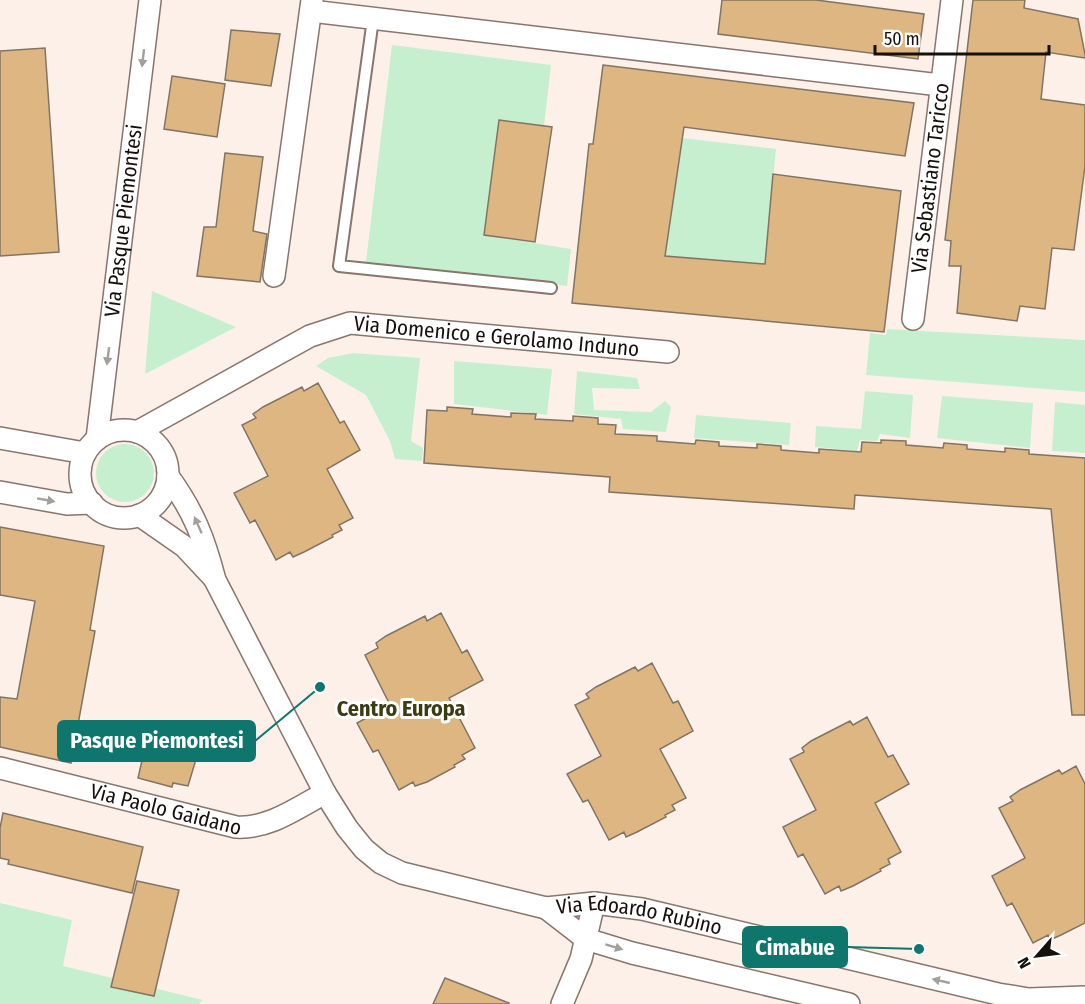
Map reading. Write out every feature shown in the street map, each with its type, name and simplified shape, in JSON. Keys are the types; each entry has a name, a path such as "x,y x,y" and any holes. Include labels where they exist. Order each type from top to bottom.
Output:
{"street":[{"name":"Via Pasque Piemontesi","path":"91,446 150,0"},
{"name":"Via Sebastiano Taricco","path":"912,319 952,0"},
{"path":"274,276 311,5 373,19 940,86"},
{"name":"Via Domenico e Gerolamo Induno","path":"137,432 310,336 350,323 668,352"},
{"path":"137,432 124,430 110,432 91,446 81,479 92,503 113,516 139,515 159,500 168,476"},
{"name":"Via Edoardo Rubino","path":"137,432 150,439 160,449 166,462 168,476 188,503 205,542 215,580 326,793 358,842 381,862 425,880 546,908 594,903 642,909 998,999 1085,997"},
{"path":"0,438 91,446"},
{"path":"0,492 67,504 92,503"},
{"name":"Via Edoardo Rubino","path":"139,515 185,547 215,580"},
{"name":"Via Paolo Gaidano","path":"0,768 252,828 266,825 326,793"},
{"path":"562,1004 586,939 594,903"},
{"name":"Via Edoardo Rubino","path":"546,908 586,939 643,956 849,1004"}],"lane":[{"path":"373,19 339,266 551,288"}],"green space":[{"path":"392,45 551,65 544,126 499,120 484,235 571,249 567,286 366,262"},
{"path":"682,138 776,149 765,264 665,256"},
{"path":"152,291 236,327 145,374"},
{"path":"887,329 1085,340 1085,392 866,375 870,333 886,335"},
{"path":"353,353 420,358 411,441 423,448 422,461 395,459 390,441 366,395 316,366 328,358"},
{"path":"454,361 552,369 547,415 454,404"},
{"path":"577,371 637,378 640,389 592,388 594,410 651,412 665,401 671,407 666,432 623,429 621,419 574,414"},
{"path":"865,391 913,395 910,438 880,434 877,441 860,440 857,451 815,447 816,426 861,429"},
{"path":"942,396 1033,403 1030,448 937,438"},
{"path":"1055,402 1085,405 1085,453 1052,451"},
{"path":"696,415 791,423 789,445 694,438"},
{"path":"125,444 136,446 149,457 154,473 152,484 141,497 125,502 114,500 101,489 96,473 98,462 109,449"},
{"path":"0,903 72,920 63,966 203,1000 199,1004 0,1004"}],"building":[{"path":"722,0 816,0 924,14 918,59 718,34"},
{"path":"973,0 1025,0 1024,8 1078,19 1085,54 1085,58 1046,52 1041,99 1085,105 1085,166 1074,250 1052,248 1045,309 1020,306 1017,321 957,313 961,266 949,266 951,241 945,240"},
{"path":"231,30 280,34 271,86 225,80"},
{"path":"45,48 59,252 0,256 0,51"},
{"path":"603,65 914,103 905,156 684,127 665,256 765,264 773,174 901,191 884,332 572,303 589,144 593,144"},
{"path":"172,76 225,84 217,137 164,129"},
{"path":"499,120 552,127 535,242 484,235"},
{"path":"225,153 263,157 253,231 267,234 260,282 197,276 204,227 216,227"},
{"path":"318,383 340,423 344,421 360,450 327,469 353,518 339,525 342,530 332,535 333,537 293,557 290,552 276,560 255,520 250,523 234,493 268,476 242,425 256,418 253,414 263,407 302,387 304,391"},
{"path":"447,407 473,409 472,414 511,417 511,413 536,414 535,419 573,421 573,416 598,418 598,424 616,425 615,434 657,436 657,441 695,444 696,440 719,442 719,446 757,448 757,444 781,446 781,450 819,453 819,449 861,452 862,442 881,443 881,440 906,441 906,445 943,448 944,443 967,445 967,449 1005,452 1005,448 1029,450 1029,454 1085,458 1085,715 1072,715 1051,509 855,495 854,509 609,492 610,477 424,463 427,410 447,411"},
{"path":"0,527 104,546 90,630 95,631 71,763 0,747 0,697 17,699 35,601 0,595"},
{"path":"441,613 462,653 467,650 483,680 449,698 475,748 462,755 465,759 454,765 455,767 427,782 415,786 413,782 399,790 378,750 373,752 357,723 390,705 365,655 378,648 376,643 386,636 425,616 427,621"},
{"path":"652,663 673,703 678,701 693,731 660,749 686,798 672,805 675,810 665,815 666,817 626,837 624,832 609,840 588,800 583,802 567,774 601,756 575,705 589,698 586,694 596,687 635,667 638,671"},
{"path":"867,717 888,757 893,755 909,784 875,803 901,852 888,859 890,864 880,869 881,871 841,891 839,886 825,894 803,854 798,857 783,827 816,810 790,759 804,752 802,748 811,741 850,721 853,725"},
{"path":"153,746 197,756 188,786 173,783 172,787 138,778 144,752 151,752"},
{"path":"1076,766 1085,784 1085,923 1050,940 1048,935 1033,943 1012,903 1007,906 992,876 1025,858 999,808 1013,801 1010,797 1020,790 1059,770 1062,774"},
{"path":"3,813 143,847 132,893 8,864 9,860 0,858 0,828"},
{"path":"137,881 179,890 154,996 111,987"},
{"path":"445,978 509,1003 509,1004 433,1004"}],"place":[{"name":"Pasque Piemontesi","path":"320,687"},
{"name":"Cimabue","path":"919,949"}],"district":[{"name":"Centro Europa","path":"401,708"}]}
